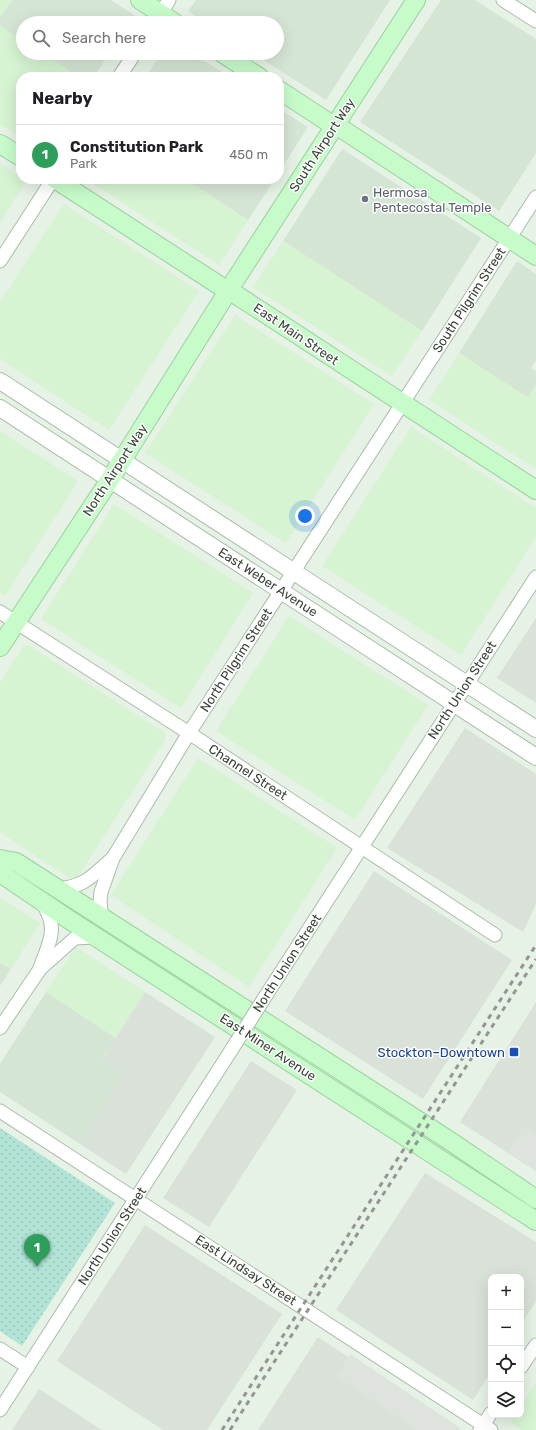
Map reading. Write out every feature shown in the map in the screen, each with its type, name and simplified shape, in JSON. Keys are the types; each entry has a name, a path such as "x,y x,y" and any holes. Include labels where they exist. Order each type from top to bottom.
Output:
{"main road":[{"path":"140,0 165,15"},
{"name":"South Airport Way","path":"228,291 416,0"},
{"path":"233,60 251,72"},
{"path":"284,93 334,126 342,129 536,256"},
{"path":"0,144 16,155"},
{"name":"East Main Street","path":"62,184 228,291 235,294 401,404 536,490"},
{"name":"North Airport Way","path":"0,647 123,459 228,291"},
{"name":"East Miner Avenue","path":"0,859 16,862 447,1138 536,1199"},
{"name":"East Miner Avenue","path":"0,873 95,937 536,1221"}],"street":[{"path":"503,0 536,22"},
{"path":"122,72 130,60"},
{"path":"0,260 51,184"},
{"name":"South Pilgrim Street","path":"401,404 536,197"},
{"name":"East Weber Avenue","path":"0,381 123,459 536,729"},
{"name":"North Pilgrim Street","path":"106,921 101,911 101,892 113,858 189,733 401,404"},
{"name":"East Weber Avenue","path":"0,408 536,756"},
{"name":"North Union Street","path":"0,1410 453,703 536,577"},
{"name":"Channel Street","path":"0,612 189,733 495,935"},
{"name":"North Pilgrim Street","path":"57,889 71,888 82,884 113,858"},
{"path":"40,969 53,931 48,912 42,902"},
{"path":"0,1028 40,969 74,938 95,937"},
{"name":"East Lindsay Street","path":"0,1111 485,1428"},
{"path":"524,1363 536,1345"},
{"path":"0,1348 28,1367"},
{"path":"485,1428 489,1418"}],"shaded area":[{"path":"0,0 12,0 0,18"},
{"path":"12,0 111,0 134,15 16,16 16,36 0,26 0,18"},
{"path":"196,0 390,0 326,100 264,60 284,60 284,16 196,16 188,11"},
{"path":"441,0 475,0 536,39 536,153 499,211 360,122"},
{"path":"0,26 16,36 16,60 52,60 70,72 16,72 16,134 0,124"},
{"path":"52,60 105,60 97,72 70,72"},
{"path":"157,60 203,60 222,72 149,72"},
{"path":"284,112 308,127 284,164"},
{"path":"342,149 481,238 422,331 283,241"},
{"path":"0,163 16,174 16,184 24,184 0,222"},
{"path":"94,184 194,184 248,220 219,265"},
{"path":"193,184 272,184 248,220"},
{"path":"64,204 199,291 109,430 0,359 0,302"},
{"path":"283,241 422,331 392,376 253,287"},
{"path":"517,261 536,274 536,361 531,368 536,371 536,385 528,398 459,353"},
{"path":"235,315 374,404 286,543 145,453"},
{"path":"459,353 528,398 536,385 536,469 429,400"},
{"path":"411,427 536,508 536,537 461,655 322,566"},
{"path":"0,431 78,481 5,596 0,592"},
{"path":"114,504 253,593 181,708 41,619"},
{"path":"289,616 428,705 355,820 216,731"},
{"path":"536,618 536,703 497,678"},
{"path":"28,645 165,733 165,740 76,880 67,877 0,832 0,682 23,647"},
{"path":"465,728 536,774 536,904 523,932 387,848"},
{"path":"198,758 337,848 249,987 111,895"},
{"path":"374,871 512,960 423,1099 285,1011"},
{"path":"0,897 40,923 11,969 0,962"},
{"path":"76,947 145,992 116,1038 46,992"},
{"path":"0,962 11,969 0,986"},
{"path":"46,992 116,1038 102,1059 125,1074 80,1144 0,1092 0,1064"},
{"path":"145,992 215,1037 126,1174 80,1144 124,1075 102,1060"},
{"path":"536,1002 536,1171 460,1122"},
{"path":"251,1061 297,1090 209,1227 163,1198"},
{"path":"524,1126 536,1134 536,1171 507,1153"},
{"path":"0,1128 115,1203 22,1346 0,1331"},
{"path":"425,1173 536,1242 536,1301 524,1320 524,1274 488,1274 488,1377 473,1400 336,1310"},
{"path":"145,1225 282,1314 207,1430 163,1430 57,1361"},
{"path":"318,1337 455,1427 454,1430 258,1430"},
{"path":"350,1354 460,1428 459,1430 417,1430 336,1376"},
{"path":"536,1383 536,1430 522,1430 511,1423 514,1418 524,1418 524,1401"},
{"path":"39,1389 102,1430 12,1430"}],"railway":[{"path":"222,1430 536,945"},
{"path":"230,1430 536,959"}],"place":[{"name":"Hermosa Pentecostal Temple","path":"365,199"},
{"name":"Stockton–Downtown","path":"514,1052"},
{"name":"Constitution Park","path":"37,1267"}]}
